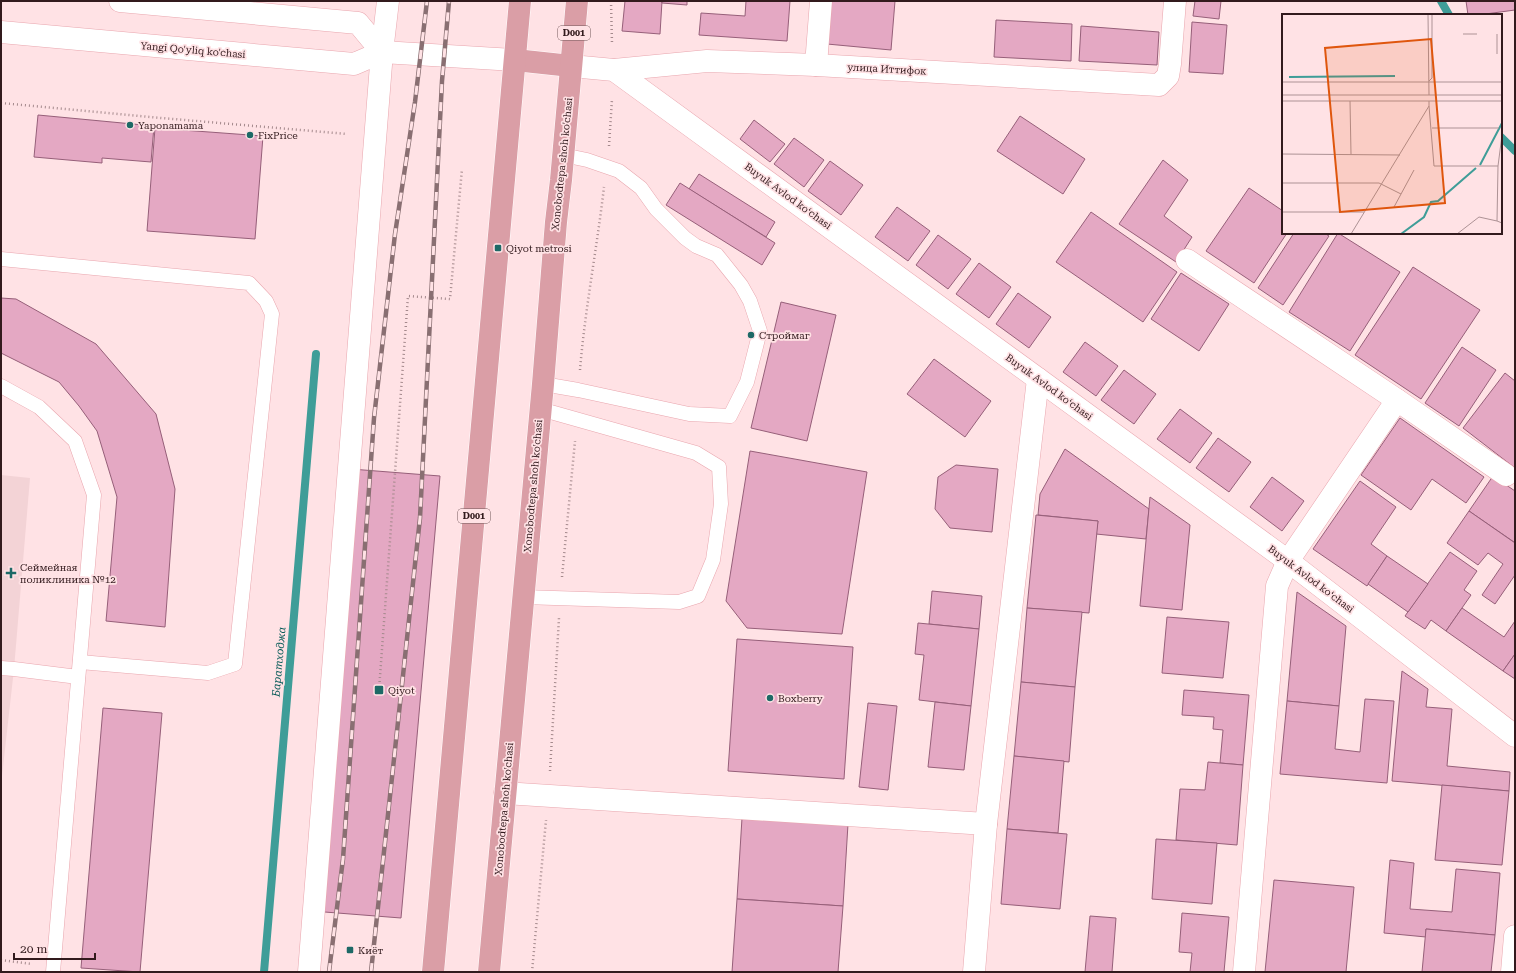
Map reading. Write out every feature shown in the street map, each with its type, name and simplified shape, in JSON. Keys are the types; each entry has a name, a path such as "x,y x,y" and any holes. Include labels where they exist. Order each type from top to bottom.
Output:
{"highway":[{"name":"D001","path":"433,972 520,1"},
{"name":"Xonobodtepa shoh ko'chasi","path":"489,972 577,1"},
{"path":"515,60 572,66"}],"street":[{"path":"120,1 193,4 358,23 382,52"},
{"path":"309,972 382,52 388,1"},
{"path":"816,65 821,1"},
{"name":"улица Иттифок","path":"614,70 707,61 816,65 1159,85 1168,76 1175,1"},
{"name":"Yangi Qo'yliq ko'chasi","path":"1,32 354,64 382,52 515,60"},
{"path":"572,66 614,70"},
{"name":"Buyuk Avlod koʻchasi","path":"614,70 1288,561 1515,736"},
{"path":"1187,260 1397,400 1506,475"},
{"path":"974,972 986,824 1038,379"},
{"path":"1244,972 1277,586 1288,561 1397,400"},
{"path":"505,793 986,824"},
{"path":"1512,972 1515,936"}],"lane":[{"path":"543,384 689,414 730,416 747,382 760,331 750,301 741,285 717,255 696,246 685,238 656,209 641,188 620,171 587,160 563,155"},
{"path":"1,259 249,283 266,301 272,314 235,664 208,673 80,662"},
{"path":"1,386 39,407 75,441 94,495 53,970"},
{"path":"523,598 679,602 698,596 713,560 720,504 719,467 696,453 540,409"},
{"path":"1,668 14,668 78,677"}],"path":[{"path":"578,390 582,344 598,240 607,167 614,70 612,54 611,1"},
{"path":"1,103 346,134"},
{"path":"379,690 408,296 450,299 462,169"},
{"path":"532,972 548,796 560,598 577,419"},
{"path":"1,960 53,970"}],"shaded area":[{"name":"Сеймейная поликлиника №12","path":"1,475 30,478 14,669 1,785"}],"building":[{"path":"625,1 662,1 660,34 622,31"},
{"path":"662,1 687,1 687,5 662,3"},
{"path":"746,1 790,1 787,41 699,35 701,13 745,16"},
{"path":"831,1 895,1 891,50 827,44"},
{"path":"1195,1 1221,1 1219,19 1193,16"},
{"path":"1466,1 1515,1 1515,10 1485,14 1468,14"},
{"path":"996,20 1072,24 1071,61 994,57"},
{"path":"1192,22 1227,25 1223,74 1189,72"},
{"path":"1081,26 1159,32 1157,65 1079,61"},
{"path":"38,115 154,126 151,162 102,158 102,163 34,157"},
{"path":"1020,116 1085,159 1063,194 997,151"},
{"path":"754,120 785,144 770,162 740,139"},
{"path":"155,128 263,136 255,239 147,231"},
{"path":"794,138 824,160 804,187 774,164"},
{"path":"1163,160 1188,180 1164,216 1192,237 1176,262 1119,224"},
{"path":"830,161 863,185 841,215 808,191"},
{"path":"699,174 775,222 766,237 689,189"},
{"path":"680,183 775,243 762,265 666,205"},
{"path":"1249,188 1282,210 1282,234 1286,234 1254,283 1206,251"},
{"path":"897,207 930,231 908,261 875,237"},
{"path":"1091,212 1177,272 1143,322 1056,262"},
{"path":"1293,234 1326,234 1329,236 1283,305 1258,288"},
{"path":"1337,234 1400,272 1350,351 1289,312"},
{"path":"938,235 971,259 948,289 916,265"},
{"path":"979,263 1011,287 989,318 956,294"},
{"path":"1413,267 1480,310 1421,399 1355,355"},
{"path":"1181,273 1229,304 1199,351 1151,319"},
{"path":"1018,293 1051,317 1029,348 996,324"},
{"path":"1,298 16,299 96,344 156,414 175,489 165,627 106,621 117,497 97,431 59,382 1,353"},
{"path":"781,302 836,315 807,441 751,428"},
{"path":"1085,342 1118,366 1096,396 1063,372"},
{"path":"1462,347 1496,370 1459,426 1425,403"},
{"path":"934,359 991,401 965,437 907,394"},
{"path":"1124,370 1156,394 1134,424 1101,400"},
{"path":"1505,373 1515,381 1515,468 1463,428"},
{"path":"1180,409 1212,433 1190,463 1157,439"},
{"path":"1400,418 1484,477 1466,503 1432,479 1411,510 1361,475"},
{"path":"1218,438 1251,462 1229,492 1196,468"},
{"path":"1065,449 1149,509 1146,539 1096,534 1098,521 1038,515 1040,494"},
{"path":"750,451 867,472 842,634 747,628 726,601"},
{"path":"956,465 998,469 992,532 950,528 935,509 938,477"},
{"path":"351,469 440,476 401,918 312,911"},
{"path":"1493,476 1515,491 1514,542 1469,511"},
{"path":"1272,477 1304,501 1282,531 1250,507"},
{"path":"1360,481 1396,507 1371,544 1387,556 1367,586 1313,549"},
{"path":"1150,497 1190,525 1182,610 1140,606"},
{"path":"1469,511 1515,543 1515,575 1495,604 1482,595 1503,564 1488,553 1478,565 1447,543"},
{"path":"1036,515 1098,521 1089,613 1027,608"},
{"path":"1450,552 1477,571 1464,590 1471,595 1446,631 1431,620 1425,629 1405,616"},
{"path":"1387,556 1428,584 1408,612 1368,584"},
{"path":"932,591 982,596 979,629 929,624"},
{"path":"1297,592 1346,626 1339,706 1287,701"},
{"path":"1027,608 1082,612 1075,687 1021,682"},
{"path":"1462,608 1504,637 1515,621 1515,654 1503,671 1446,631"},
{"path":"1167,617 1229,622 1223,678 1162,673"},
{"path":"918,623 979,629 971,706 919,700 924,655 915,654"},
{"path":"737,639 853,647 844,779 728,771"},
{"path":"1515,654 1515,679 1503,671"},
{"path":"1402,671 1428,689 1426,707 1452,709 1447,766 1510,772 1509,791 1392,781"},
{"path":"1021,682 1075,687 1069,762 1014,756"},
{"path":"1184,690 1249,695 1243,765 1220,763 1223,730 1213,729 1214,717 1182,715"},
{"path":"1365,699 1394,701 1387,783 1280,774 1287,701 1339,706 1335,749 1360,752"},
{"path":"935,702 971,706 964,770 928,767"},
{"path":"868,703 897,706 888,790 859,787"},
{"path":"103,708 162,713 140,972 81,968"},
{"path":"1014,756 1064,761 1058,833 1007,829"},
{"path":"1208,762 1243,765 1237,845 1176,840 1180,789 1205,790"},
{"path":"1442,785 1509,791 1502,865 1435,860"},
{"path":"742,818 848,824 843,906 737,899"},
{"path":"1007,829 1067,834 1060,909 1001,904"},
{"path":"1156,839 1217,843 1212,904 1152,899"},
{"path":"1390,860 1414,863 1410,909 1452,912 1456,869 1500,873 1495,935 1426,929 1426,937 1384,933"},
{"path":"1274,880 1354,887 1346,972 1265,972"},
{"path":"737,899 843,906 838,972 732,972"},
{"path":"1182,913 1229,917 1224,972 1190,972 1192,953 1179,952"},
{"path":"1090,916 1116,918 1112,972 1085,972"},
{"path":"1426,929 1495,935 1491,972 1422,972"}],"waterway":[{"name":"Баратходжа","path":"1441,1 1448,14"},
{"name":"Баратходжа","path":"1502,138 1515,151"},
{"name":"Баратходжа","path":"264,972 316,354"}],"railway":[{"path":"329,972 343,859 374,418 395,234 415,102 427,1"},
{"path":"371,972 420,518 442,81 449,1"}],"place":[{"name":"Yaponamama","path":"130,125"},
{"name":"FixPrice","path":"250,135"},
{"name":"Qiyot metrosi","path":"498,248"},
{"name":"Строймаг","path":"751,335"},
{"name":"Сеймейная поликлиника №12","path":"11,573"},
{"name":"Qiyot","path":"379,690"},
{"name":"Boxberry","path":"770,698"},
{"name":"Киёт","path":"350,950"}]}
